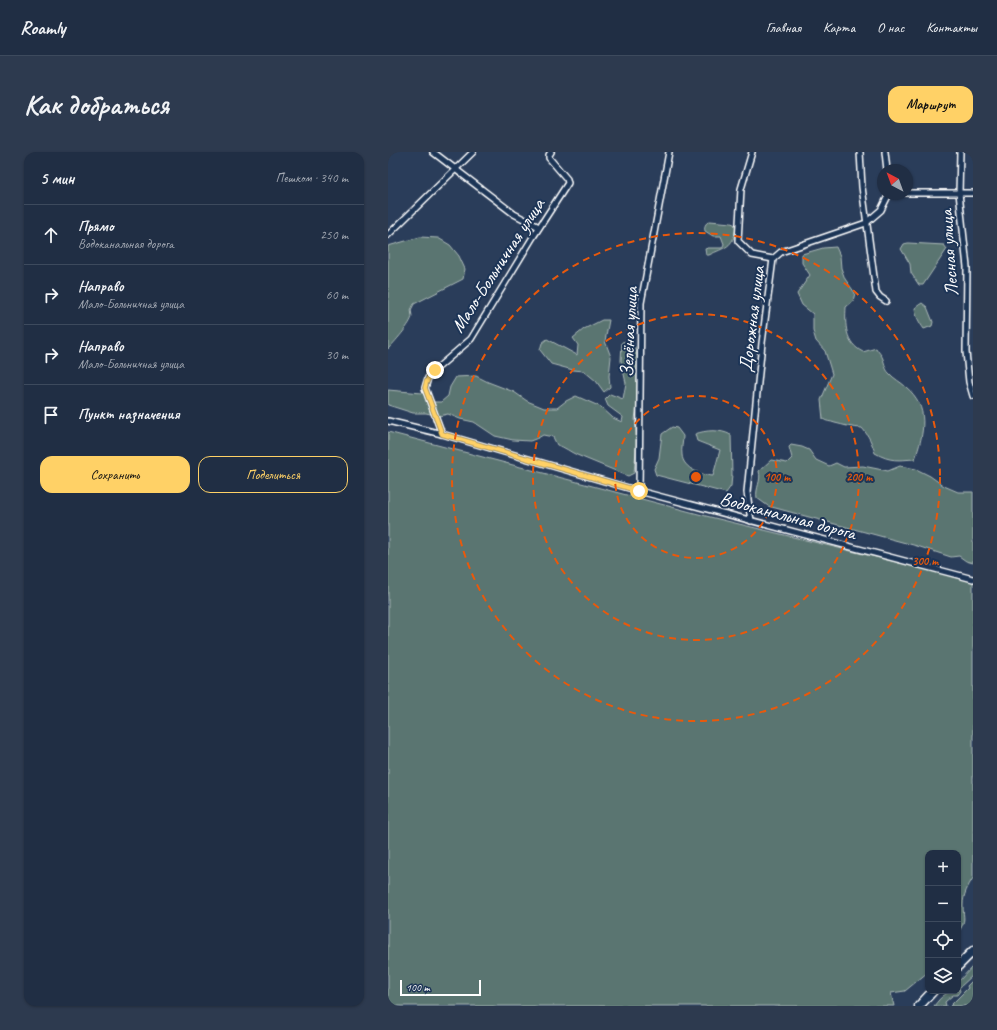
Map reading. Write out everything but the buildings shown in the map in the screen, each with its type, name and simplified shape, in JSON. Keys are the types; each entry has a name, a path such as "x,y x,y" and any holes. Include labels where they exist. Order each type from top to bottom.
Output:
{"main road":[{"path":"961,963 973,951"},
{"path":"919,1006 931,994"}],"street":[{"path":"434,152 455,170 514,214 539,227"},
{"path":"388,235 473,152"},
{"name":"Мало-Больничная улица","path":"442,434 425,388 425,383 435,370 471,339 539,227 568,184 567,179 549,158 551,152"},
{"name":"Зелёная улица","path":"639,491 641,303 669,152"},
{"path":"752,152 741,189 738,241 752,255 773,259"},
{"path":"860,152 866,223 876,292 886,301"},
{"path":"885,152 886,164"},
{"name":"Лесная улица","path":"960,152 959,193 967,266 966,352 973,396"},
{"path":"913,193 973,193"},
{"name":"Дорожная улица","path":"751,521 747,492 762,343 773,259 781,252 866,223 881,210 886,200"},
{"name":"Водоканальная дорога","path":"388,421 442,434 639,491 973,579"}],"green space":[{"path":"710,221 731,223 734,224 736,228 733,240 727,246 706,255 705,249 722,248 724,244 721,236 713,236 705,231 705,225"},
{"path":"420,237 438,238 450,245 459,256 465,269 463,279 414,304 411,310 412,316 409,323 388,349 388,246"},
{"path":"904,244 944,245 947,249 923,285 919,285 911,273 910,264 901,249"},
{"path":"836,247 840,256 841,268 845,279 855,293 853,301 846,307 846,327 849,339 863,352 876,348 888,371 914,395 919,403 923,421 921,440 915,459 895,460 881,456 875,453 867,434 862,428 855,428 823,419 821,400 832,374 825,351 816,341 813,331 813,314 802,305 797,294 810,275 802,263 802,254 823,248"},
{"path":"922,303 927,307 933,322 932,326 924,329 918,319 915,308"},
{"path":"602,320 609,320 605,341 611,357 609,376 610,387 604,392 596,381 584,371 573,370 551,364 540,350 542,343 547,339 577,355 578,345 573,338 584,329"},
{"path":"631,341 635,347 638,361 638,399 635,419 637,439 634,473 628,476 557,445 553,437 543,435 530,441 513,440 495,436 474,422 460,419 448,414 439,416 426,413 413,413 388,405 388,390 422,393 432,402 441,402 448,396 450,387 456,377 476,376 514,392 527,401 544,408 557,408 576,396 601,407 613,418 622,422 623,417 608,406 605,399 610,394 623,399 626,383 621,361 622,342"},
{"path":"672,427 677,428 683,436 683,460 689,468 699,473 713,476 720,450 697,441 695,434 713,431 731,435 731,486 726,493 656,475 654,469 659,458 662,434"},
{"path":"388,432 706,516 973,582 973,878 964,898 964,922 961,928 961,850 925,850 925,974 905,991 891,993 894,1006 388,1006"},
{"path":"791,445 809,450 816,460 829,466 836,463 844,467 863,466 888,471 900,466 916,469 930,476 944,486 958,492 973,492 973,563 966,561 959,556 951,557 917,546 768,506 757,498 760,478 759,471 771,460 787,463 792,458 789,447"},
{"path":"973,966 973,975 961,986 961,979"},
{"path":"973,980 973,1006 950,1006 968,988 967,986"},
{"path":"958,994 953,995 945,1002 946,1006 934,1006 939,1000 944,995"}],"route":[{"path":"435,370 425,383 425,388 442,434 639,491"}]}
